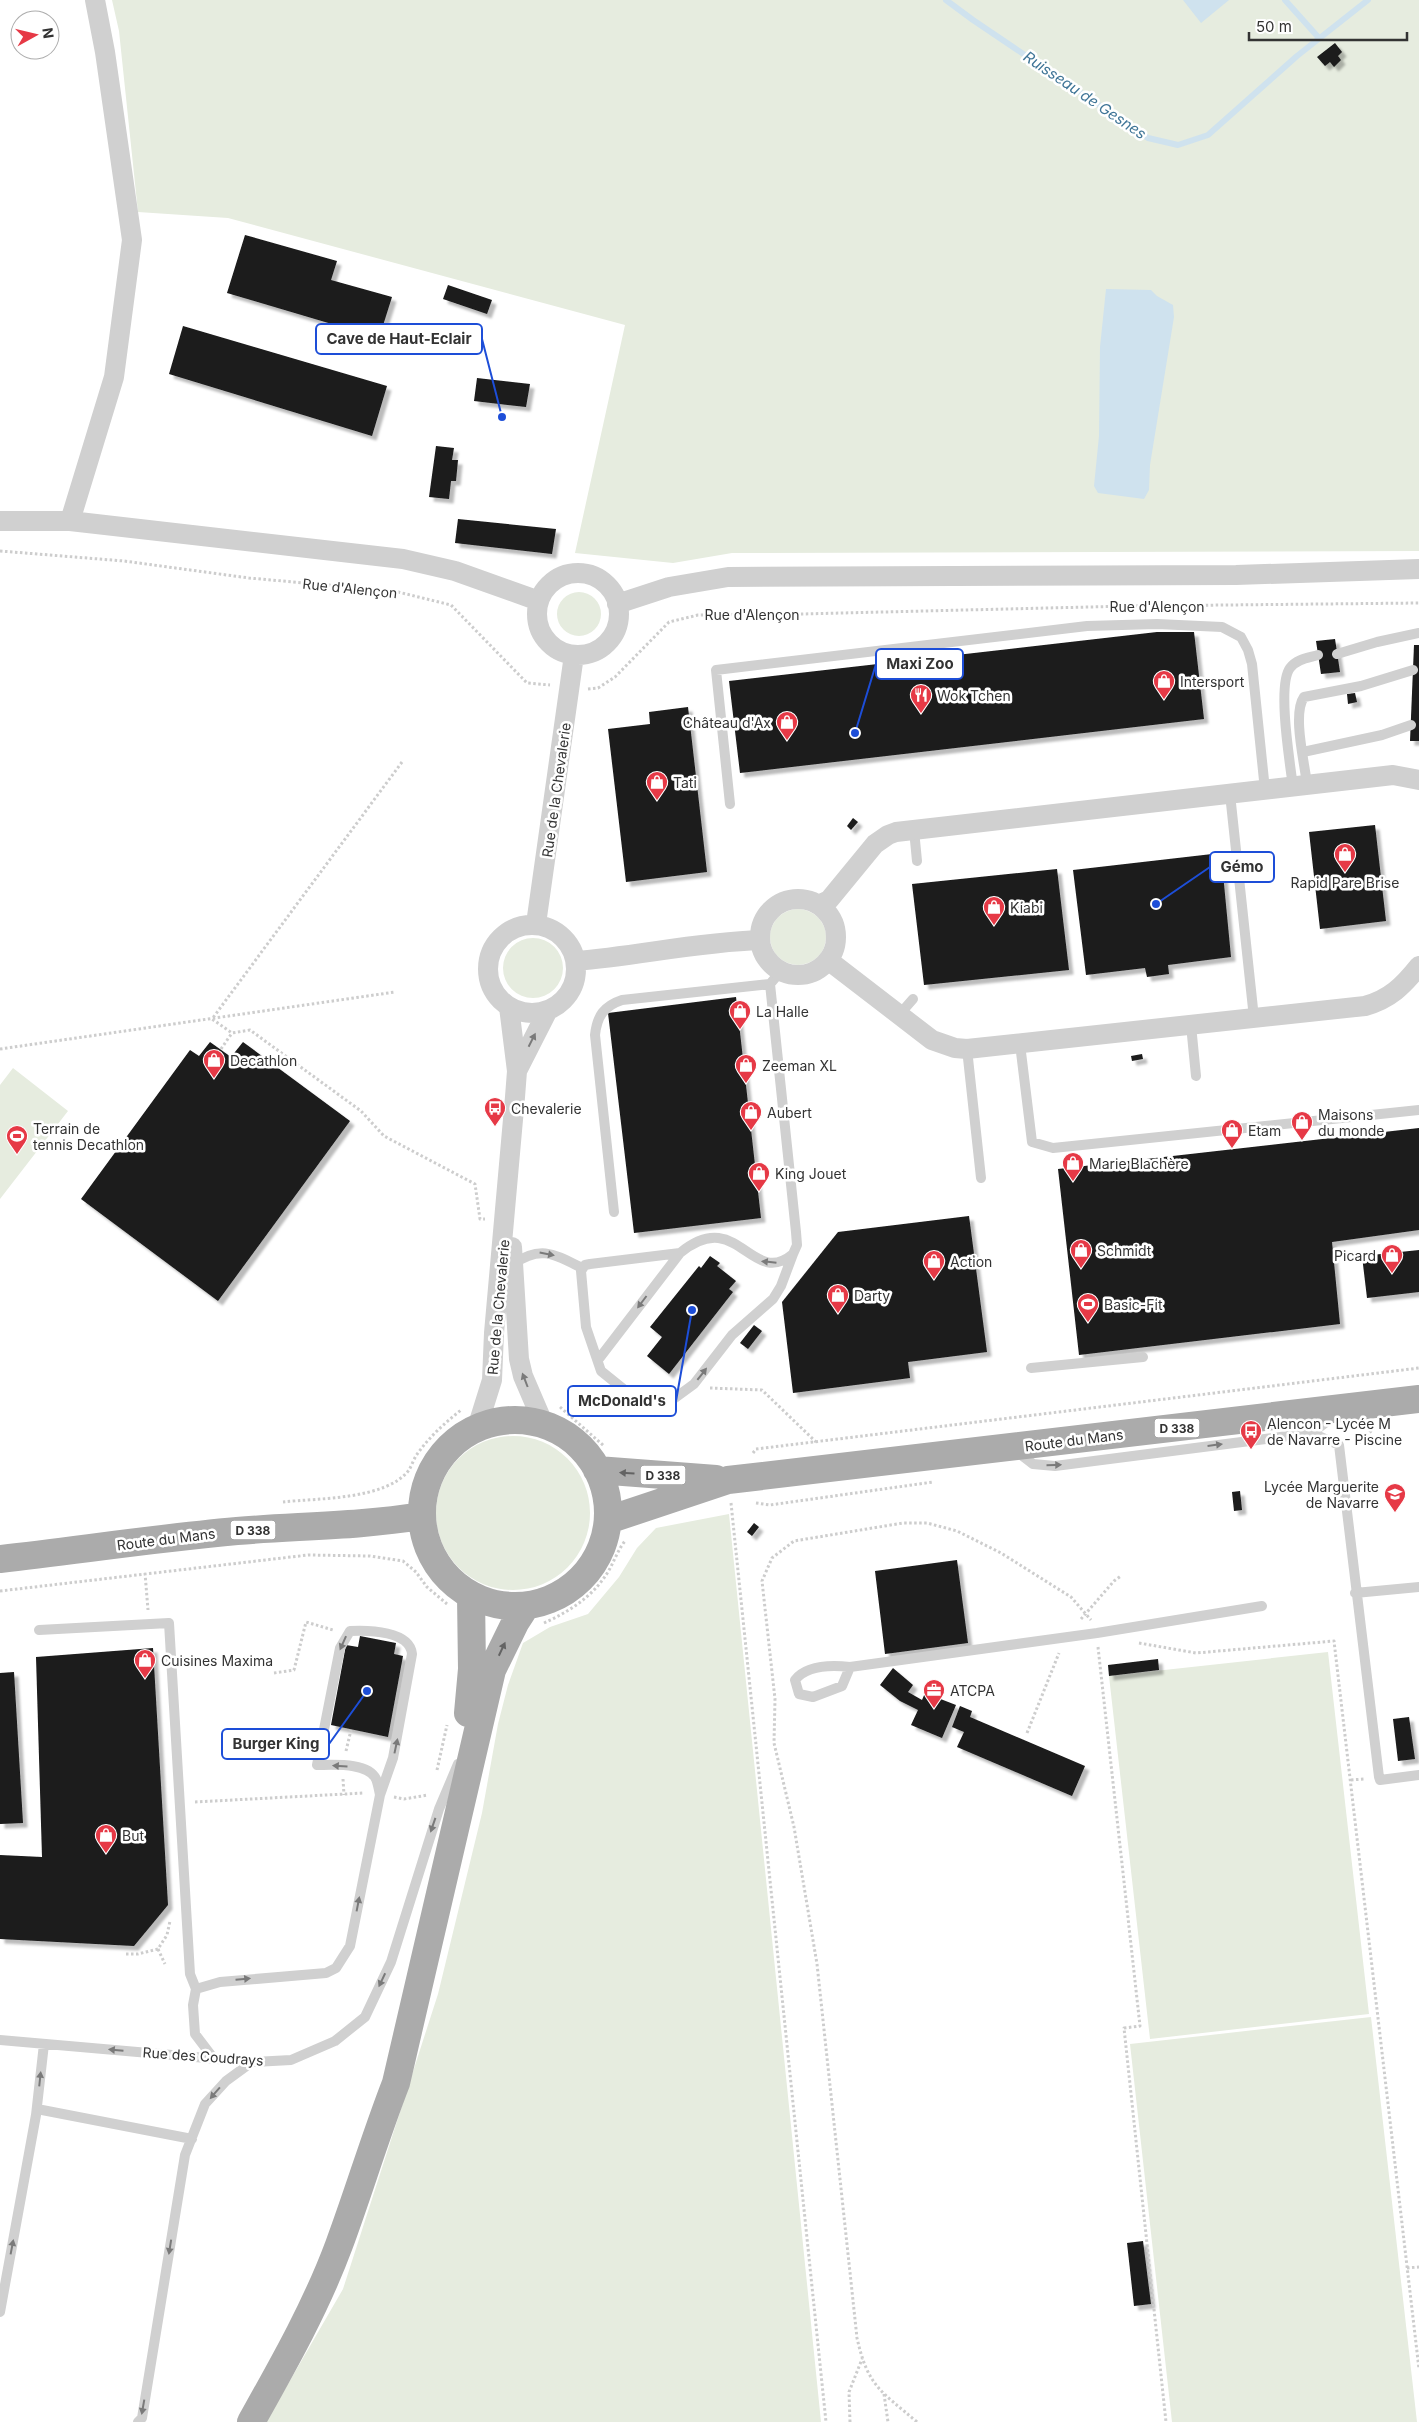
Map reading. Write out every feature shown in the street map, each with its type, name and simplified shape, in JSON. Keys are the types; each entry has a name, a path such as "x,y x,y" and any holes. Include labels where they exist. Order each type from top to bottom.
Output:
{"main road":[{"name":"Route du Mans","path":"608,1520 730,1496 1011,1447 1419,1399"},
{"path":"251,2422 295,2344 339,2246 371,2147 398,2074 492,1670 515,1623 533,1615 582,1578 600,1551 608,1520 603,1460 584,1451 550,1415 507,1421 472,1417 436,1463 425,1488 422,1516 425,1540 435,1562 450,1581 460,1603 472,1669 466,1727 447,1770 371,2147"},
{"name":"Route du Mans","path":"603,1460 730,1496"},
{"name":"Route du Mans","path":"0,1559 201,1534 381,1522 422,1516"},
{"path":"460,1603 497,1605 533,1615"}],"street":[{"path":"70,521 114,378 132,240 105,52 95,0"},
{"path":"0,520 70,521 403,559 455,570 539,601"},
{"path":"617,604 669,586 728,577 1226,575 1419,570"},
{"path":"579,573 592,576 604,582 612,592 617,604 618,622 611,638 599,650 582,655 574,655 556,649 544,637 537,620 539,601 545,590 554,581 566,575 579,573"},
{"name":"Rue de la Chevalerie","path":"536,924 574,655"},
{"path":"818,904 829,900 880,839 896,832 1393,775 1419,780"},
{"path":"800,899 818,904 826,911 836,930 835,946 828,960 815,971 807,974 776,978 760,940 761,928 765,918 780,903 800,899"},
{"path":"536,924 545,926 562,936 573,952 576,961 576,971 571,991 565,999 548,1010 528,1013 509,1007 499,999 490,983 488,964 490,953 496,943 508,931 524,925 536,924"},
{"path":"576,961 626,957 736,941 760,940"},
{"path":"828,960 932,1040 949,1047 967,1049 1365,1006 1382,1001 1396,992 1419,966"},
{"name":"Rue de la Chevalerie","path":"472,1417 492,1380 494,1333 517,1071 509,1007"},
{"name":"Rue de la Chevalerie","path":"517,1071 548,1010"},
{"name":"Rue de la Chevalerie","path":"508,1184 519,1359 523,1376 550,1415"},
{"path":"0,1568 84,1549"}],"lane":[{"path":"730,804 716,670 1087,626 1157,624 1222,627 1241,637 1248,650 1252,664 1265,790"},
{"path":"1337,654 1377,642 1419,633"},
{"path":"1300,786 1284,694 1286,677 1290,668 1298,661 1318,656"},
{"path":"1300,786 1303,752 1299,705 1304,697 1362,686 1413,670"},
{"path":"1303,752 1382,735 1411,725"},
{"path":"1230,794 1254,1018"},
{"path":"914,830 917,860"},
{"path":"582,1268 586,1327 602,1371 642,1404 655,1408 668,1403 697,1380 732,1335 773,1299 781,1286 797,1245 776,978 622,1000 611,1004 601,1013 596,1023 595,1035 614,1212"},
{"path":"899,1015 913,999"},
{"path":"1191,1025 1196,1076"},
{"path":"1020,1044 1032,1142 1053,1148 1419,1110"},
{"path":"967,1049 981,1178"},
{"path":"598,1360 680,1253 697,1241 715,1238 736,1243 761,1261 772,1264 783,1262 793,1254"},
{"path":"513,1264 526,1256 549,1253 582,1268"},
{"path":"582,1268 590,1264 680,1253"},
{"path":"1031,1368 1143,1357"},
{"path":"1312,1433 1342,1409"},
{"path":"1011,1447 1034,1464 1055,1466 1312,1433 1339,1445 1355,1593 1379,1777 1380,1780 1419,1775"},
{"path":"1355,1593 1419,1587"},
{"path":"850,1667 842,1686 813,1697 800,1694 795,1680 801,1672 833,1665 850,1667 1097,1633 1262,1606"},
{"path":"39,1630 169,1623 190,1974 196,1989 192,2005 196,2034 214,2059"},
{"path":"196,1989 220,1982 326,1973 336,1968 350,1946 380,1795 393,1758 411,1665 411,1648 404,1640 393,1635 358,1630 350,1631 340,1648 317,1765 343,1766 366,1770 376,1778 380,1795"},
{"name":"Rue des Coudrays","path":"0,2040 252,2062 291,2060 335,2041 365,2017 391,1962 439,1809 447,1770"},
{"path":"0,2312 37,2109 44,2044"},
{"path":"138,2422 142,2418 185,2155 205,2104 226,2081 252,2062"},
{"path":"37,2109 192,2139"}],"path":[{"name":"Rue d'Alençon","path":"0,551 124,561 249,578 403,593 451,605 527,683 585,690 598,688 615,676 669,622 698,614 801,614 1130,606 1419,603"},
{"path":"212,1019 402,762"},
{"path":"0,1050 395,992"},
{"path":"212,1019 232,1034"},
{"path":"221,1049 232,1034 250,1030 361,1111 384,1136 475,1184 480,1220 505,1218"},
{"path":"743,1455 753,1454 756,1448 1419,1368"},
{"path":"697,1380 712,1389 762,1390 816,1442"},
{"path":"550,1415 603,1460"},
{"path":"275,1502 372,1492 393,1484 408,1470 416,1455 432,1435 472,1417"},
{"path":"754,1502 770,1505 937,1482"},
{"path":"730,1496 826,2422"},
{"path":"917,2422 874,2385 862,2359 856,2329 817,1964 794,1828 774,1742 775,1699 762,1581 772,1558 794,1541 903,1523 927,1523 957,1530 1002,1553 1071,1597 1086,1613 1114,1581 1121,1576"},
{"path":"533,1615 561,1615 587,1598 606,1576 629,1537"},
{"path":"0,1591 308,1555 370,1556 402,1562 416,1572 427,1587 446,1603 460,1603"},
{"path":"145,1573 149,1624"},
{"path":"274,1673 294,1670 306,1622 348,1634"},
{"path":"1097,1633 1140,2026 1124,2028 1166,2422"},
{"path":"1028,1733 1065,1637"},
{"path":"1132,1642 1196,1653 1334,1641 1419,2369"},
{"path":"447,1770 448,1721"},
{"path":"180,1803 362,1792 404,1799 431,1794"},
{"path":"126,1954 138,1954 158,1949 167,1935 171,1919"},
{"path":"158,1949 165,1964"},
{"path":"1407,2268 1419,2267"},
{"path":"850,2422 849,2392 862,2359"},
{"path":"884,2393 888,2422"}],"shaded area":[{"path":"112,0 1419,0 1419,551 732,553 673,563 575,553 625,325 228,218 138,212 119,31"},
{"path":"583,592 595,598 600,605 600,623 595,630 588,635 575,636 567,633 560,626 557,610 560,602 567,595"},
{"path":"798,909 809,911 818,917 824,926 826,937 824,948 818,957 809,963 798,965 787,963 778,957 772,948 770,937 772,926 778,917 787,911"},
{"path":"533,938 550,943 558,951 563,968 558,985 550,993 533,998 516,993 508,985 503,968 508,951 516,943"},
{"name":"Terrain de tennis Decathlon","path":"13,1068 68,1111 0,1199 0,1085"},
{"path":"513,1436 542,1442 556,1449 567,1459 577,1470 584,1484 590,1513 584,1542 577,1556 567,1567 556,1577 542,1584 513,1590 484,1584 470,1577 459,1567 449,1556 442,1542 436,1513 442,1484 449,1470 459,1459 470,1449 484,1442"},
{"path":"729,1514 821,2422 266,2422 343,2289 438,1994 482,1813 498,1724 508,1685 523,1643 550,1627 588,1614 619,1577 637,1548 656,1528"},
{"path":"1328,1652 1369,2014 1150,2039 1109,1676"},
{"path":"1371,2017 1417,2422 1172,2422 1130,2044"}],"water":[{"path":"1183,0 1229,0 1201,23"},
{"path":"1106,289 1151,290 1157,296 1173,305 1174,317 1150,465 1149,490 1144,499 1098,493 1094,486 1099,436 1100,347"}],"building":[{"path":"1335,43 1342,52 1338,56 1341,60 1334,67 1330,62 1325,66 1317,57"},
{"path":"245,235 337,261 331,280 392,297 379,338 227,293"},
{"path":"448,285 492,300 487,314 443,299"},
{"path":"183,326 387,386 372,436 169,374"},
{"path":"477,378 530,384 526,407 474,401"},
{"path":"436,446 454,448 452,460 458,460 456,481 451,481 449,499 429,497"},
{"path":"458,519 556,529 552,554 455,543"},
{"path":"1157,632 1194,632 1204,719 740,773 729,681"},
{"path":"1335,639 1340,672 1321,674 1316,641"},
{"path":"1414,645 1419,645 1419,741 1410,741"},
{"path":"1355,693 1357,702 1348,704 1347,694"},
{"name":"Tati","path":"688,707 707,872 626,882 608,729 650,724 649,712"},
{"path":"853,818 858,822 851,830 847,826"},
{"path":"1375,825 1386,921 1320,929 1309,832"},
{"path":"1221,853 1231,957 1168,965 1169,974 1147,977 1145,968 1086,975 1073,870"},
{"path":"1057,869 1069,970 924,985 912,884"},
{"path":"736,997 761,1218 634,1233 608,1013"},
{"path":"210,1042 231,1057 243,1042 350,1121 218,1301 81,1199 190,1050 199,1056"},
{"path":"1142,1054 1143,1059 1132,1061 1131,1056"},
{"path":"1419,1128 1419,1230 1332,1242 1340,1324 1079,1355 1058,1169"},
{"path":"969,1216 987,1352 908,1362 910,1378 793,1393 782,1302 838,1232"},
{"name":"Picard","path":"1419,1250 1419,1292 1367,1298 1362,1256"},
{"path":"710,1256 720,1263 717,1266 736,1281 729,1289 733,1292 669,1374 647,1356 662,1337 650,1327 699,1266 701,1268"},
{"path":"754,1325 762,1331 748,1349 740,1343"},
{"path":"1240,1491 1242,1510 1234,1511 1232,1492"},
{"path":"754,1523 759,1527 752,1536 747,1532"},
{"path":"957,1560 968,1643 885,1654 875,1571"},
{"path":"360,1636 396,1643 394,1654 403,1656 388,1737 331,1725 346,1645 358,1647"},
{"path":"153,1648 168,1905 134,1946 0,1939 0,1855 42,1857 36,1657"},
{"path":"1158,1659 1159,1670 1109,1676 1108,1665"},
{"path":"893,1668 913,1685 908,1692 922,1700 925,1693 956,1705 942,1738 911,1725 918,1710 900,1701 880,1685"},
{"path":"14,1672 23,1823 0,1824 0,1673"},
{"path":"960,1706 972,1711 970,1717 1085,1766 1072,1796 957,1747 964,1732 952,1727"},
{"path":"1409,1717 1415,1759 1398,1761 1393,1719"},
{"path":"1143,2241 1151,2304 1134,2306 1127,2243"}],"waterway":[{"name":"Ruisseau de Gesnes","path":"946,0 1148,138 1178,145 1208,135 1297,56 1368,0"},
{"path":"1285,0 1319,38"}],"place":[{"name":"Cave de Haut-Eclair","path":"502,417"},
{"name":"Intersport","path":"1164,700"},
{"name":"Wok Tchen","path":"921,714"},
{"name":"Maxi Zoo","path":"855,733"},
{"name":"Château d'Ax","path":"787,741"},
{"name":"Tati","path":"657,801"},
{"name":"Rapid Pare Brise","path":"1345,873"},
{"name":"Gémo","path":"1156,904"},
{"name":"Kiabi","path":"994,926"},
{"name":"La Halle","path":"740,1030"},
{"name":"Decathlon","path":"214,1079"},
{"name":"Zeeman XL","path":"746,1084"},
{"name":"Chevalerie","path":"495,1127"},
{"name":"Aubert","path":"751,1131"},
{"name":"Maisons du monde","path":"1302,1141"},
{"name":"Etam","path":"1232,1149"},
{"name":"Terrain de tennis Decathlon","path":"17,1155"},
{"name":"Marie Blachère","path":"1073,1182"},
{"name":"King Jouet","path":"759,1192"},
{"name":"Schmidt","path":"1081,1269"},
{"name":"Picard","path":"1392,1274"},
{"name":"Action","path":"934,1280"},
{"name":"McDonald's","path":"692,1310"},
{"name":"Darty","path":"838,1314"},
{"name":"Basic-Fit","path":"1088,1323"},
{"name":"Alencon - Lycée M de Navarre - Piscine","path":"1251,1450"},
{"name":"Lycée Marguerite de Navarre","path":"1395,1513"},
{"name":"Cuisines Maxima","path":"145,1679"},
{"name":"Burger King","path":"367,1691"},
{"name":"ATCPA","path":"934,1709"},
{"name":"But","path":"106,1854"}]}
